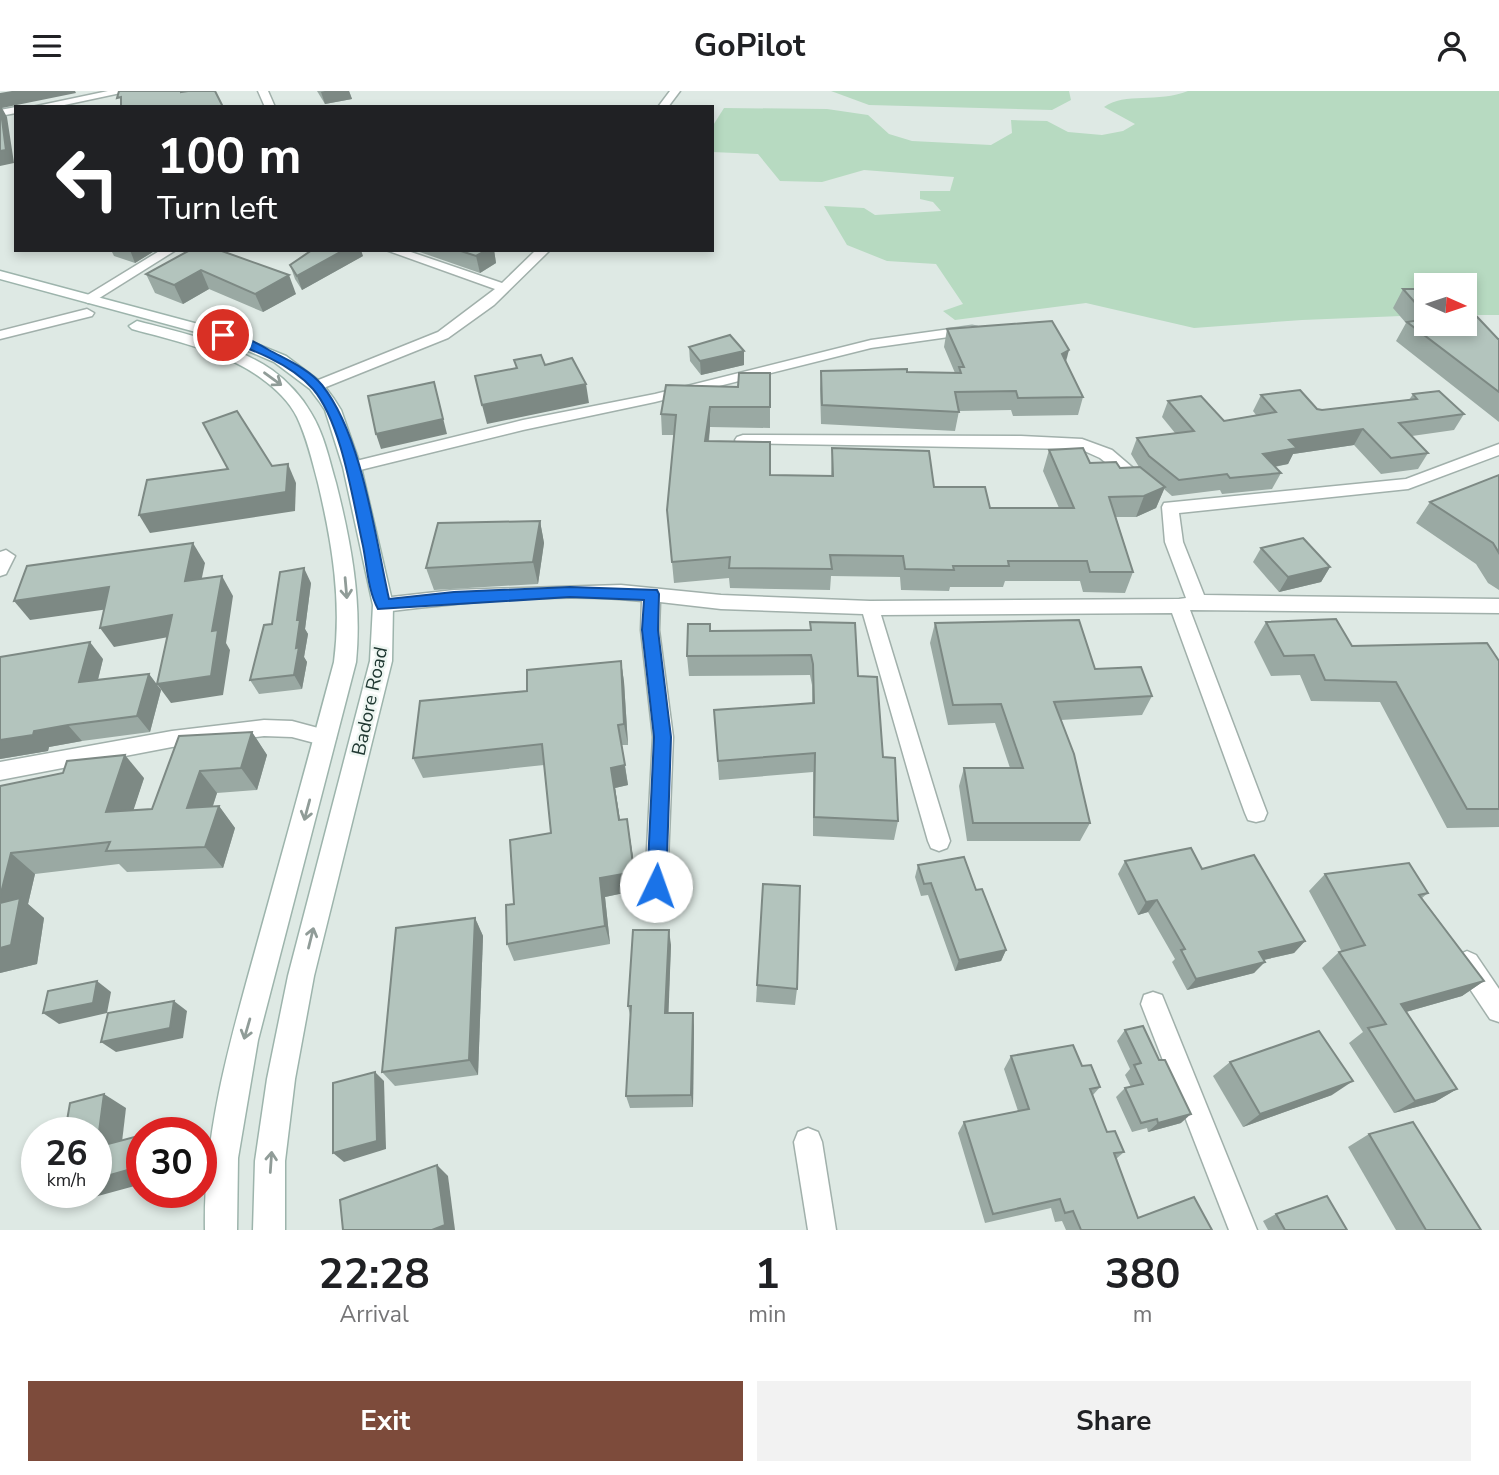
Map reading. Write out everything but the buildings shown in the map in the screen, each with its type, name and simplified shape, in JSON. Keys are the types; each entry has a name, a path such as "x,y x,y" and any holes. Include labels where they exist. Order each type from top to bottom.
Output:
{"main road":[{"name":"Badore Road","path":"0,275 233,355 254,366 294,397 309,421 329,497 346,581 349,638 326,739 244,1040 231,1103 223,1163 221,1230"},
{"name":"Badore Road","path":"0,289 191,326 256,347 280,359 316,386 333,410 352,467 383,605 381,660 301,977 281,1079 270,1161 269,1230"}],"street":[{"path":"46,105 93,94 125,91"},
{"path":"107,94 110,105"},
{"path":"0,335 88,306 167,252"},
{"path":"398,252 504,288"},
{"path":"316,386 443,335 504,288 542,252"},
{"path":"352,467 547,419 655,398 871,344 987,328"},
{"path":"743,440 1021,441 1082,444 1107,454 1170,507 1193,507 1408,484 1499,449"},
{"path":"1170,507 1174,542 1188,604 1256,813"},
{"path":"383,605 454,597 570,592 652,594 721,602 870,608 1188,604 1499,606"},
{"path":"652,594 650,630 663,737 656,886"},
{"path":"870,608 939,841"},
{"path":"0,772 172,739 264,728 292,729 326,739"},
{"path":"1453,942 1499,1010"},
{"path":"1153,1004 1243,1230"},
{"path":"808,1142 822,1230"}],"green space":[{"path":"831,91 1069,91 1071,100 1052,110 869,105"},
{"path":"1188,91 1499,91 1499,315 1477,315 1477,273 1414,273 1414,315 1194,328 1086,303 955,320 943,311 963,304 936,264 887,261 847,245 824,206 864,208 875,215 941,211 933,202 920,199 920,191 950,191 954,177 864,170 822,182 780,181 758,154 714,152 714,124 724,108 827,109 868,115 889,134 912,141 991,145 1012,133 1011,120 1047,121 1068,132 1102,135 1123,131 1135,124 1104,107 1122,100"}],"route":[{"path":"223,335 280,359 316,386 326,398 333,410 352,467 383,605 454,597 570,592 652,594 650,630 663,737 656,886"}]}
